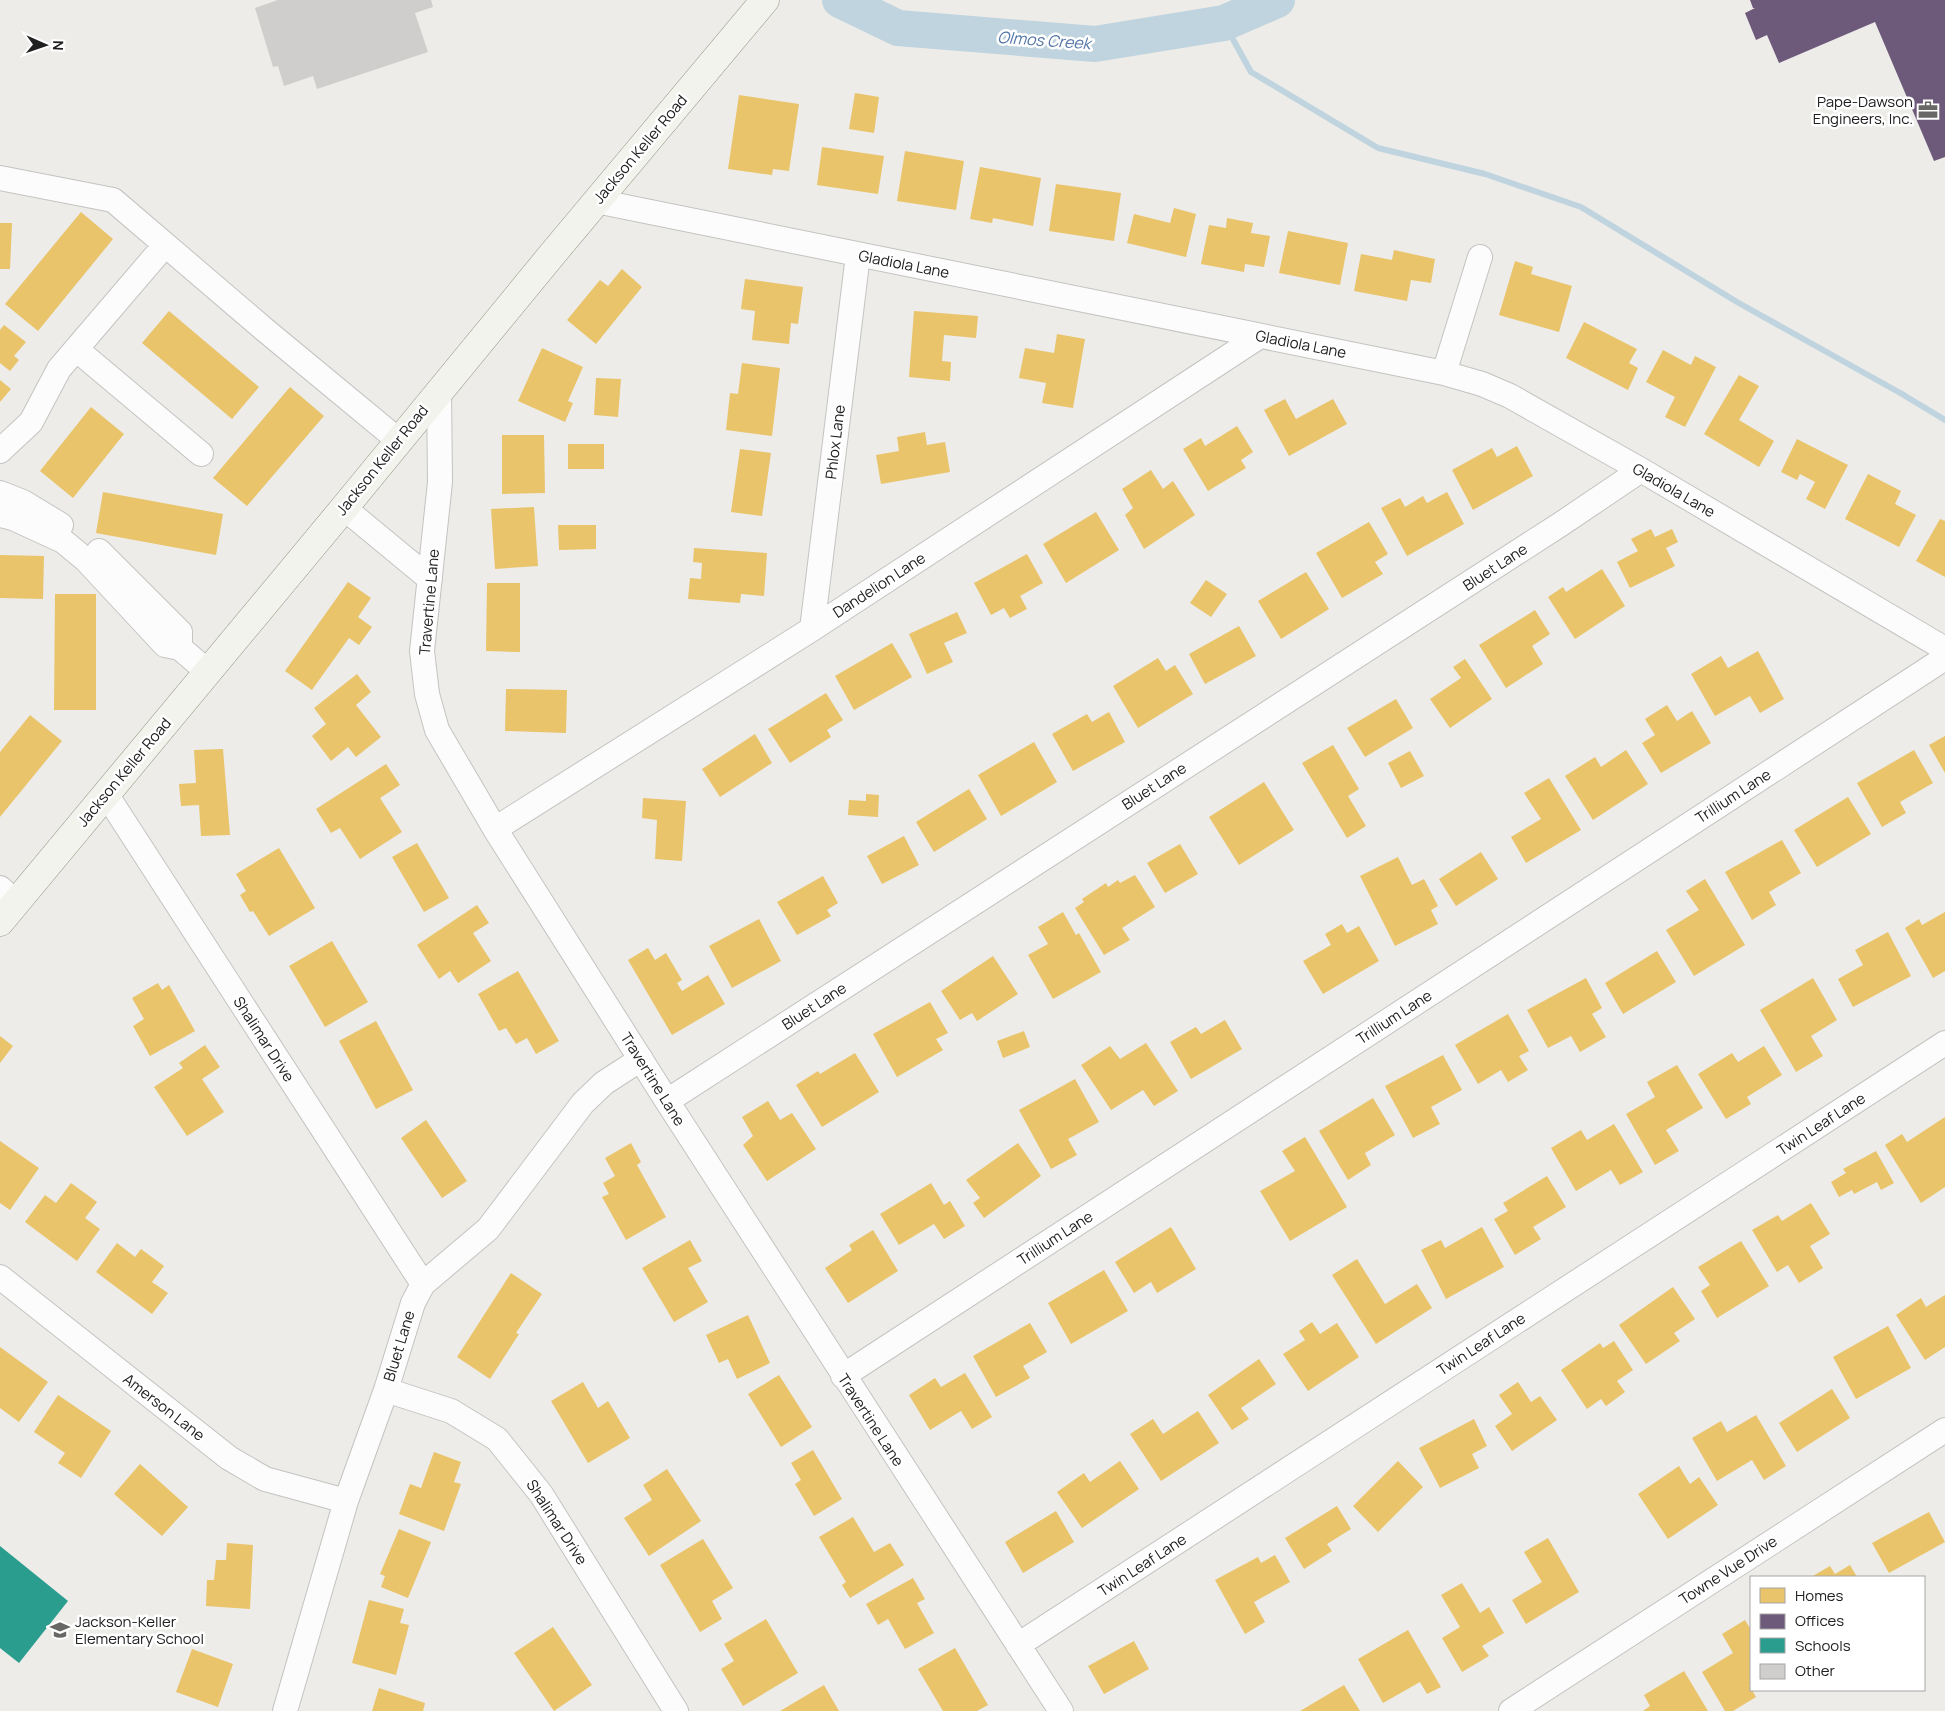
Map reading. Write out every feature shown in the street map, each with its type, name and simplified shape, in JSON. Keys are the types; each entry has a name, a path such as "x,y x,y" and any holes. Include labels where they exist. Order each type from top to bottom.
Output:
{"main road":[{"name":"Jackson Keller Road","path":"5,904 106,794 596,201 760,6"}],"street":[{"path":"0,178 113,200 398,440"},
{"name":"Gladiola Lane","path":"596,201 1444,373 1482,384 1510,396 1641,470 1945,649"},
{"path":"0,451 31,422 59,369 165,245"},
{"name":"Phlox Lane","path":"812,630 858,255"},
{"path":"1444,373 1480,257"},
{"name":"Dandelion Lane","path":"495,829 812,630 1260,336"},
{"path":"76,349 201,454"},
{"name":"Travertine Lane","path":"439,391 440,482 422,651 427,694 437,730 495,829 667,1101 1061,1711"},
{"name":"Bluet Lane","path":"667,1101 1544,535 1641,470"},
{"path":"0,493 23,502 70,530 101,553 180,632 180,648"},
{"path":"344,508 430,579"},
{"path":"0,515 12,518 63,541 86,560 165,645 180,648 207,671"},
{"name":"Trillium Lane","path":"843,1376 1945,658"},
{"name":"Shalimar Drive","path":"106,794 423,1284"},
{"name":"Twin Leaf Lane","path":"1018,1645 1945,1044"},
{"name":"Bluet Lane","path":"285,1711 346,1501 386,1390 413,1303 423,1284 488,1229 583,1103 604,1084 641,1059"},
{"name":"Amerson Lane","path":"0,1277 229,1458 265,1478 346,1501"},
{"name":"Shalimar Drive","path":"386,1390 451,1411 497,1439 541,1494 676,1711"},
{"name":"Towne Vue Drive","path":"1511,1711 1945,1430"}],"building: Homes":[{"path":"855,93 879,97 874,133 849,129"},
{"path":"739,95 799,104 789,171 773,169 772,175 728,169"},
{"path":"822,147 884,156 878,194 817,185"},
{"path":"905,151 964,161 956,210 897,201"},
{"path":"980,167 1041,178 1033,226 993,218 992,223 970,219"},
{"path":"1056,184 1121,193 1114,241 1049,231"},
{"path":"1174,208 1196,214 1186,257 1127,243 1134,214 1170,223"},
{"path":"81,212 113,239 38,331 5,304"},
{"path":"1227,218 1253,223 1251,233 1270,236 1264,267 1245,264 1244,272 1201,264 1209,225 1226,228"},
{"path":"0,223 12,223 10,269 0,269"},
{"path":"1288,231 1348,243 1340,285 1279,273"},
{"path":"1394,250 1435,259 1431,283 1411,280 1407,301 1354,291 1361,254 1392,260"},
{"path":"1515,261 1533,267 1531,274 1572,286 1559,332 1499,315"},
{"path":"622,269 642,287 596,344 567,320 600,280 608,286"},
{"path":"745,279 803,287 798,324 791,323 789,344 752,340 755,311 741,309"},
{"path":"169,311 259,387 232,419 142,343"},
{"path":"914,311 978,316 976,338 944,335 942,361 951,362 950,381 909,377"},
{"path":"1584,322 1637,349 1629,363 1638,368 1628,390 1566,358"},
{"path":"4,325 26,342 14,356 19,360 10,371 0,363 0,330"},
{"path":"1057,334 1085,339 1073,408 1042,403 1046,383 1019,378 1025,348 1054,353"},
{"path":"542,348 583,367 568,401 573,403 565,422 518,401"},
{"path":"1663,350 1691,365 1695,356 1716,367 1685,427 1665,417 1675,397 1646,382"},
{"path":"742,363 780,368 772,436 726,430 730,393 738,394"},
{"path":"1739,375 1759,386 1739,420 1774,441 1759,467 1704,434"},
{"path":"596,378 621,379 618,417 594,415"},
{"path":"0,380 11,389 0,402"},
{"path":"290,387 324,416 247,506 213,478"},
{"path":"1285,399 1296,419 1333,399 1347,424 1289,456 1264,410"},
{"path":"91,407 124,434 73,498 40,471"},
{"path":"1237,426 1253,452 1241,460 1246,468 1208,491 1183,449 1201,438 1205,446"},
{"path":"925,432 927,445 945,442 950,472 881,484 876,455 899,451 897,437"},
{"path":"502,435 544,435 545,493 502,494"},
{"path":"1797,439 1848,465 1825,509 1806,499 1815,482 1800,474 1797,480 1781,472"},
{"path":"568,444 604,444 604,469 568,469"},
{"path":"1517,446 1533,476 1473,510 1452,470 1492,448 1497,457"},
{"path":"740,449 771,453 762,516 731,512"},
{"path":"1151,470 1163,489 1173,481 1195,515 1144,549 1125,515 1133,508 1122,489"},
{"path":"1868,474 1901,491 1895,504 1916,515 1899,547 1845,519"},
{"path":"103,492 223,514 216,555 96,533"},
{"path":"1447,492 1464,524 1407,556 1381,508 1400,498 1405,507 1423,496 1427,503"},
{"path":"534,507 538,566 495,569 491,509"},
{"path":"1096,512 1119,550 1066,583 1043,544"},
{"path":"1940,519 1945,521 1945,577 1916,561"},
{"path":"1369,522 1388,554 1375,562 1383,574 1342,598 1316,553"},
{"path":"558,525 596,525 596,549 559,550"},
{"path":"1651,529 1655,537 1672,529 1678,542 1666,548 1675,566 1630,588 1617,562 1638,551 1631,539"},
{"path":"694,548 767,553 764,596 741,594 740,603 688,599 690,578 701,579 702,563 693,562"},
{"path":"1027,554 1043,583 1020,596 1027,609 1010,618 1004,608 991,615 974,583"},
{"path":"0,555 44,556 43,599 0,598"},
{"path":"1602,569 1625,606 1575,639 1548,597 1563,587 1566,592"},
{"path":"1306,572 1329,609 1281,639 1258,601"},
{"path":"1206,580 1227,594 1211,617 1190,603"},
{"path":"348,582 371,598 358,617 372,627 359,645 349,638 312,690 285,671"},
{"path":"487,583 520,583 520,652 486,651"},
{"path":"55,594 96,594 96,710 54,710"},
{"path":"1535,610 1550,634 1532,646 1543,664 1506,688 1479,645"},
{"path":"957,612 967,633 944,643 953,662 927,674 909,634"},
{"path":"1239,626 1256,656 1205,684 1189,654"},
{"path":"892,643 912,677 854,710 835,676"},
{"path":"1758,651 1784,699 1760,713 1750,696 1715,716 1691,674 1721,656 1728,668"},
{"path":"1158,658 1166,671 1175,665 1193,694 1138,728 1113,686"},
{"path":"1465,659 1492,699 1450,728 1430,699 1461,678 1453,667"},
{"path":"357,674 371,692 356,705 381,737 356,757 348,747 331,761 312,736 326,724 314,708"},
{"path":"506,689 567,690 566,733 505,731"},
{"path":"826,693 843,720 827,730 831,737 790,763 768,729"},
{"path":"1396,699 1413,728 1365,757 1347,728"},
{"path":"1667,705 1677,721 1692,711 1711,743 1661,773 1642,743 1655,735 1645,719"},
{"path":"1109,712 1125,742 1073,771 1052,734 1087,714 1092,722"},
{"path":"30,715 62,741 0,817 0,752"},
{"path":"755,734 772,763 720,797 702,769"},
{"path":"1945,736 1945,773 1929,745"},
{"path":"1034,742 1057,782 1001,816 978,775"},
{"path":"1333,745 1359,789 1348,796 1366,826 1347,838 1302,763"},
{"path":"223,749 230,835 201,836 199,805 181,806 179,784 196,783 194,750"},
{"path":"1626,750 1648,784 1593,820 1565,776 1595,757 1601,767"},
{"path":"1914,750 1933,783 1900,802 1906,813 1882,827 1857,783"},
{"path":"1410,751 1424,776 1401,788 1388,763"},
{"path":"386,764 400,785 380,798 402,832 360,859 340,828 331,833 316,809"},
{"path":"1549,778 1581,830 1526,863 1511,837 1541,819 1524,793"},
{"path":"1264,782 1294,830 1239,865 1209,817"},
{"path":"969,789 987,819 934,852 916,822"},
{"path":"866,794 879,795 878,817 848,815 849,800 866,801"},
{"path":"1848,797 1871,834 1817,867 1794,830"},
{"path":"643,798 686,801 682,861 655,859 657,820 642,818"},
{"path":"904,836 919,865 882,884 867,856"},
{"path":"1782,840 1801,873 1769,892 1776,905 1752,920 1725,872"},
{"path":"417,843 449,898 424,912 392,857"},
{"path":"1180,844 1198,874 1165,893 1147,863"},
{"path":"279,848 315,908 269,936 253,911 250,912 240,895 246,891 236,874"},
{"path":"1481,852 1498,879 1456,906 1439,879"},
{"path":"1398,857 1412,885 1424,879 1438,906 1431,910 1438,924 1395,946 1360,876"},
{"path":"1135,875 1155,907 1122,928 1130,940 1104,955 1075,908 1084,902 1082,899 1106,883 1108,887 1118,880 1120,883"},
{"path":"823,876 838,903 827,910 831,916 797,935 777,902"},
{"path":"1705,879 1745,945 1694,976 1666,930 1699,910 1686,891"},
{"path":"477,905 489,923 473,933 491,961 458,983 450,971 439,979 417,945"},
{"path":"1063,912 1076,935 1079,933 1101,972 1053,999 1028,955 1048,944 1038,927"},
{"path":"1945,912 1945,971 1933,978 1905,928 1919,919 1922,925"},
{"path":"759,919 781,961 732,988 709,946"},
{"path":"1342,924 1347,933 1359,926 1379,961 1323,994 1303,961 1331,945 1325,934"},
{"path":"1888,932 1911,976 1853,1007 1838,979 1863,965 1855,950"},
{"path":"332,941 368,1002 325,1027 289,966"},
{"path":"648,948 655,960 666,953 682,980 677,983 682,991 708,975 725,1004 672,1035 628,960"},
{"path":"1657,951 1676,982 1623,1014 1605,983"},
{"path":"993,956 1018,994 977,1021 972,1013 960,1020 941,991"},
{"path":"518,971 559,1041 536,1054 527,1038 516,1044 506,1028 499,1031 478,994"},
{"path":"1586,978 1602,1008 1592,1014 1606,1037 1580,1052 1571,1036 1548,1048 1527,1010"},
{"path":"1813,978 1837,1020 1811,1036 1823,1056 1796,1072 1760,1010"},
{"path":"158,983 162,990 169,985 195,1031 150,1056 133,1026 144,1019 132,998"},
{"path":"930,1002 948,1033 936,1039 943,1050 897,1077 873,1034"},
{"path":"1508,1014 1529,1051 1519,1056 1528,1070 1508,1082 1501,1070 1478,1084 1455,1045"},
{"path":"1225,1020 1242,1049 1191,1079 1170,1042 1196,1027 1201,1034"},
{"path":"376,1021 413,1090 376,1109 339,1041"},
{"path":"1024,1031 1030,1047 1003,1058 997,1041"},
{"path":"0,1036 13,1046 0,1063"},
{"path":"1146,1043 1178,1091 1154,1106 1143,1090 1111,1110 1081,1065 1110,1046 1120,1059"},
{"path":"205,1045 220,1067 202,1079 224,1112 187,1136 154,1087 183,1068 179,1063"},
{"path":"1764,1046 1782,1075 1747,1097 1751,1104 1726,1119 1698,1074 1732,1053 1738,1062"},
{"path":"855,1053 879,1092 822,1127 796,1085 818,1071 820,1074"},
{"path":"1443,1055 1462,1090 1431,1107 1440,1124 1413,1138 1385,1086"},
{"path":"1677,1065 1703,1108 1666,1130 1679,1151 1655,1165 1626,1114 1655,1097 1647,1082"},
{"path":"1075,1079 1099,1122 1068,1139 1077,1155 1051,1169 1019,1110"},
{"path":"1373,1098 1395,1135 1365,1153 1371,1165 1348,1180 1319,1131"},
{"path":"768,1101 780,1120 792,1113 816,1149 767,1181 743,1145 753,1136 742,1117"},
{"path":"1945,1117 1945,1187 1921,1203 1885,1145 1902,1134 1907,1142"},
{"path":"426,1120 467,1181 442,1198 401,1138"},
{"path":"1614,1124 1643,1172 1620,1185 1611,1170 1576,1191 1551,1148 1581,1130 1587,1140"},
{"path":"1305,1137 1347,1207 1290,1241 1260,1191 1295,1171 1282,1151"},
{"path":"0,1141 39,1168 10,1210 0,1203"},
{"path":"631,1143 641,1162 637,1165 666,1217 626,1240 602,1197 609,1194 603,1183 615,1176 605,1158"},
{"path":"1018,1143 1041,1176 984,1218 973,1203 980,1198 966,1180"},
{"path":"1876,1151 1894,1183 1881,1190 1877,1182 1854,1194 1852,1190 1839,1197 1831,1182 1846,1173 1843,1169"},
{"path":"1547,1176 1566,1207 1533,1227 1541,1239 1515,1255 1494,1219 1508,1211 1503,1203"},
{"path":"71,1183 97,1202 85,1218 100,1229 77,1261 25,1222 45,1195 56,1203"},
{"path":"931,1183 944,1205 950,1201 965,1226 944,1239 934,1224 899,1245 880,1214"},
{"path":"1811,1203 1830,1234 1810,1246 1823,1268 1799,1283 1788,1265 1777,1272 1752,1230 1778,1215 1782,1221"},
{"path":"1171,1227 1196,1269 1157,1293 1151,1282 1134,1293 1115,1262"},
{"path":"1482,1227 1504,1267 1446,1299 1421,1250 1441,1240 1445,1248"},
{"path":"873,1230 898,1271 848,1303 825,1268 852,1250 849,1245"},
{"path":"690,1240 702,1261 688,1268 708,1302 674,1322 642,1268"},
{"path":"1741,1241 1769,1286 1717,1318 1701,1291 1710,1285 1698,1267"},
{"path":"117,1243 135,1257 141,1249 164,1266 152,1282 168,1293 152,1314 96,1272"},
{"path":"1357,1259 1385,1304 1417,1284 1432,1308 1376,1344 1332,1275"},
{"path":"1104,1270 1128,1311 1071,1344 1048,1303"},
{"path":"511,1273 542,1294 516,1333 519,1334 490,1379 457,1357"},
{"path":"1673,1287 1695,1319 1674,1333 1680,1341 1646,1364 1619,1325"},
{"path":"1945,1295 1945,1347 1925,1360 1896,1315 1921,1298 1926,1307"},
{"path":"748,1315 770,1363 737,1379 728,1359 719,1363 706,1335"},
{"path":"1312,1322 1320,1334 1337,1323 1359,1357 1308,1391 1283,1354 1305,1340 1299,1331"},
{"path":"1030,1323 1047,1352 1023,1366 1030,1378 996,1397 973,1356"},
{"path":"1888,1326 1911,1368 1856,1399 1833,1357"},
{"path":"1614,1341 1633,1370 1617,1381 1625,1392 1606,1406 1601,1399 1587,1409 1561,1370 1600,1343 1603,1348"},
{"path":"0,1347 48,1382 19,1422 0,1408"},
{"path":"1259,1359 1276,1384 1241,1408 1249,1419 1232,1430 1208,1395"},
{"path":"965,1373 992,1417 972,1429 961,1411 930,1430 909,1395 935,1378 941,1387"},
{"path":"779,1375 812,1427 781,1447 748,1394"},
{"path":"583,1382 598,1408 608,1401 630,1438 588,1463 551,1401"},
{"path":"1518,1382 1531,1402 1540,1396 1557,1420 1512,1451 1495,1426 1512,1414 1499,1395"},
{"path":"1832,1389 1850,1418 1797,1452 1779,1423"},
{"path":"58,1395 111,1431 81,1478 58,1463 65,1453 34,1432"},
{"path":"1198,1411 1219,1443 1161,1481 1130,1434 1153,1419 1163,1434"},
{"path":"1756,1415 1786,1466 1764,1480 1752,1460 1717,1481 1692,1438 1721,1421 1727,1432"},
{"path":"1474,1419 1487,1446 1472,1454 1479,1468 1440,1488 1419,1448"},
{"path":"813,1450 842,1499 814,1516 795,1484 801,1480 791,1463"},
{"path":"434,1452 461,1462 454,1482 461,1484 444,1531 399,1514 410,1484 421,1488"},
{"path":"1120,1461 1139,1489 1082,1528 1057,1492 1084,1473 1090,1482"},
{"path":"1398,1461 1423,1487 1378,1532 1353,1506"},
{"path":"140,1464 188,1507 162,1536 114,1494"},
{"path":"1679,1466 1690,1484 1699,1477 1718,1505 1668,1539 1638,1494"},
{"path":"667,1469 701,1521 649,1556 624,1518 652,1500 643,1485"},
{"path":"1337,1506 1351,1529 1327,1544 1332,1551 1304,1569 1285,1538"},
{"path":"1056,1511 1074,1542 1023,1573 1005,1542"},
{"path":"1929,1512 1945,1542 1889,1573 1872,1543"},
{"path":"853,1517 874,1552 890,1543 904,1565 850,1598 842,1585 846,1582 819,1537"},
{"path":"399,1529 431,1542 408,1598 381,1587 385,1576 380,1574"},
{"path":"1548,1538 1579,1592 1526,1624 1512,1600 1542,1582 1524,1552"},
{"path":"703,1539 733,1588 712,1601 722,1619 700,1632 660,1565"},
{"path":"227,1543 253,1545 250,1609 206,1606 207,1580 214,1580 216,1560 226,1560"},
{"path":"1275,1555 1290,1582 1254,1602 1265,1622 1245,1634 1215,1580 1258,1557 1261,1563"},
{"path":"1850,1565 1856,1576 1813,1576 1830,1566 1835,1574"},
{"path":"913,1578 925,1599 917,1603 934,1633 905,1649 888,1619 878,1625 866,1604"},
{"path":"1462,1583 1480,1613 1489,1607 1504,1633 1482,1646 1489,1656 1462,1672 1442,1638 1460,1627 1441,1595"},
{"path":"369,1600 404,1609 400,1623 409,1625 396,1675 352,1663"},
{"path":"766,1619 798,1673 743,1706 721,1669 734,1661 724,1644"},
{"path":"1745,1620 1750,1628 1749,1685 1750,1691 1752,1691 1756,1697 1733,1711 1725,1711 1702,1672 1733,1653 1722,1634"},
{"path":"553,1627 592,1685 554,1711 514,1653"},
{"path":"1408,1630 1441,1687 1427,1694 1420,1682 1383,1703 1358,1659"},
{"path":"1134,1641 1149,1669 1104,1694 1088,1666"},
{"path":"955,1648 988,1705 977,1711 943,1711 918,1669"},
{"path":"192,1649 233,1664 218,1707 176,1692"},
{"path":"1684,1671 1708,1711 1643,1711 1650,1706 1644,1695"},
{"path":"824,1685 839,1711 780,1711"},
{"path":"1344,1685 1360,1711 1300,1711"},
{"path":"379,1688 425,1703 423,1711 372,1711"}],"building: Offices":[{"name":"Pape-Dawson Engineers, Inc.","path":"1750,0 1945,0 1945,157 1934,161 1875,22 1779,63 1767,35 1756,40 1745,13 1755,8 1753,8"}],"building: Schools":[{"path":"0,1546 68,1601 19,1663 0,1648"}],"building: Other":[{"path":"278,0 431,0 433,7 415,13 428,52 317,89 313,76 284,86 278,66 273,67 255,8"}],"waterway":[{"name":"Olmos Creek","path":"840,0 898,28 1095,44 1224,23 1277,0"},
{"path":"1224,23 1251,72 1378,148 1485,174 1581,207 1737,302 1945,420"}],"place":[{"name":"Pape-Dawson Engineers, Inc.","path":"1928,110"},
{"name":"Jackson-Keller Elementary School","path":"60,1630"}]}
